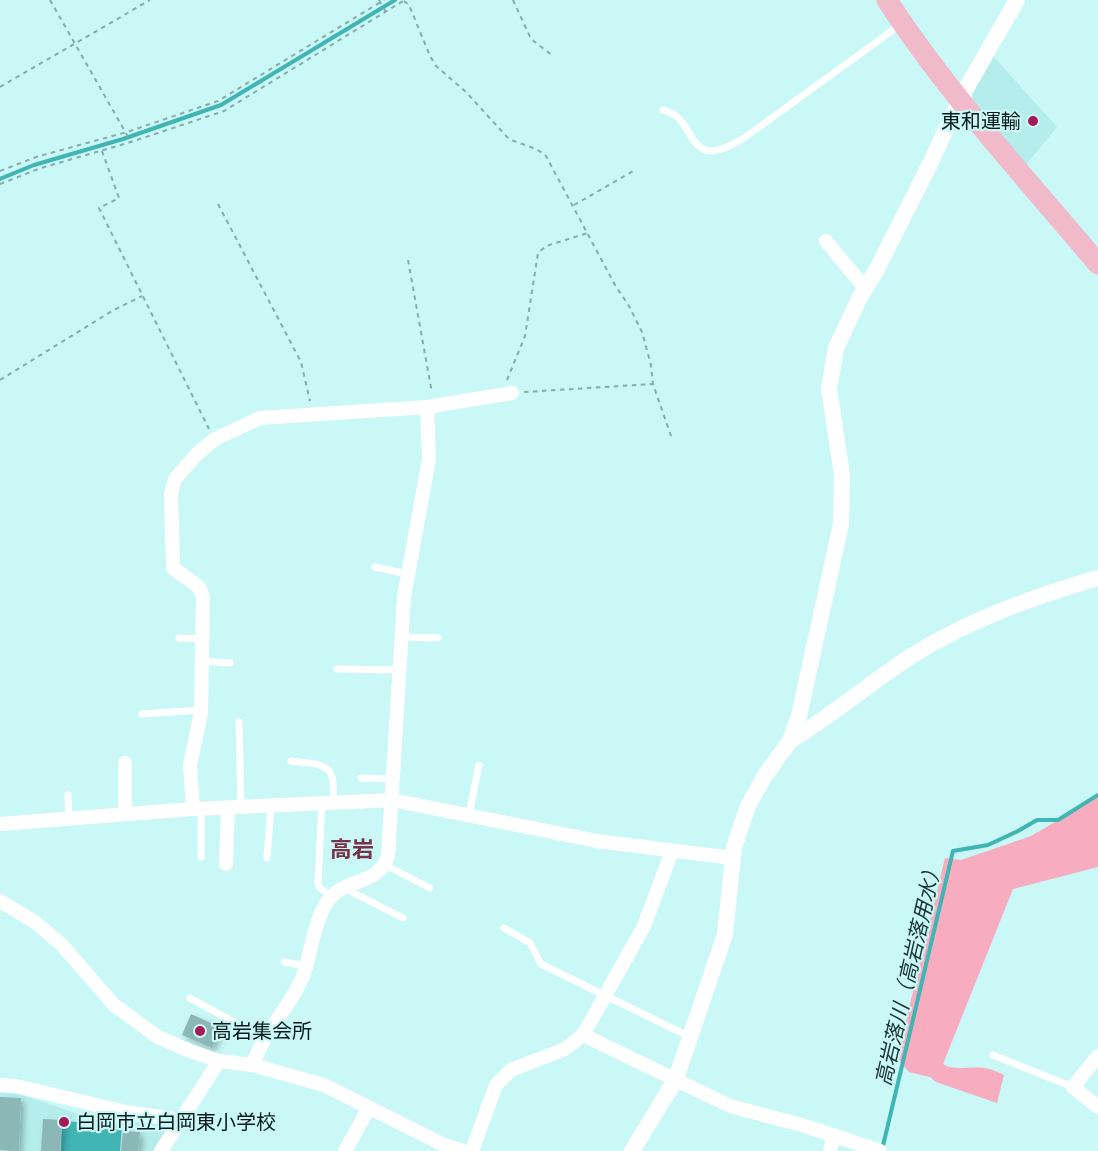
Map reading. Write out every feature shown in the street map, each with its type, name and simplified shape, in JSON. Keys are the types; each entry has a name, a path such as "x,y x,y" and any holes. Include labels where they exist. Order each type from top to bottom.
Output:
{"main road":[{"path":"886,0 960,99 1098,264"}],"street":[{"path":"632,1151 676,1079 725,934 732,858 748,806 764,777 790,741 799,716 841,524 842,476 829,388 836,348 960,99 1017,0"},
{"path":"826,241 865,288"},
{"path":"197,809 190,765 201,710 203,597 199,587 173,568 171,494 175,479 197,454 215,440 260,418 431,406 508,394"},
{"path":"252,1065 303,977 323,909 331,896 343,888 371,877 385,865 388,856 401,636 407,574 429,459 431,406"},
{"path":"790,741 821,723 912,656 962,627 1019,603 1098,578"},
{"path":"125,763 125,814"},
{"path":"0,824 197,809 392,800 597,841 732,858"},
{"path":"226,864 235,807"},
{"path":"472,1151 496,1085 511,1070 565,1049 583,1035 644,926 672,850"},
{"path":"0,901 35,922 62,945 114,1005 158,1037 219,1061 252,1065 324,1085 444,1145 463,1151"},
{"path":"583,1035 730,1106 834,1135 880,1151"},
{"path":"1098,1056 1073,1087 1098,1107"},
{"path":"161,1151 219,1061"},
{"path":"0,1084 126,1112 181,1120"},
{"path":"345,1151 369,1108"},
{"path":"830,1151 834,1135"}],"lane":[{"path":"663,110 677,116 692,139 703,148 713,152 722,150 744,138 902,24"},
{"path":"375,567 407,574"},
{"path":"401,636 438,638"},
{"path":"179,639 203,639"},
{"path":"202,661 230,663"},
{"path":"337,669 400,670"},
{"path":"142,714 201,710"},
{"path":"235,807 239,722"},
{"path":"291,762 318,765 328,769 332,774 318,883 320,888 331,896"},
{"path":"468,814 478,765"},
{"path":"361,778 393,779"},
{"path":"68,795 69,818"},
{"path":"267,858 271,806"},
{"path":"197,809 201,857"},
{"path":"385,865 430,888"},
{"path":"343,888 403,918"},
{"path":"504,928 530,943 541,964 690,1037"},
{"path":"284,962 306,966"},
{"path":"190,998 265,1039"},
{"path":"993,1055 1073,1087"}],"path":[{"path":"50,0 131,142"},
{"path":"0,87 150,0"},
{"path":"0,171 36,157 127,132 218,101 384,0"},
{"path":"0,183 224,111 404,0 409,5 436,66 466,92 507,137 540,151 546,156 642,332 651,365 652,384 672,439"},
{"path":"513,0 531,39 553,56"},
{"path":"379,1 386,12"},
{"path":"102,151 119,198 99,208 215,440"},
{"path":"574,205 633,171"},
{"path":"218,204 301,362 312,413"},
{"path":"588,233 546,246 538,253 525,336 510,371 508,394 652,384"},
{"path":"408,260 431,406"},
{"path":"0,380 112,311 143,296"}],"shaded area":[{"path":"993,56 1057,127 1025,166 974,106 972,93"},
{"path":"1098,797 1098,867 1013,889 943,1064 953,1068 985,1068 1004,1075 997,1103 936,1082 930,1077 909,1072 897,1058 945,858 961,860 1031,836"},
{"name":"白岡市立白岡東小学校","path":"0,1093 18,1094 91,1118 163,1125 166,1130 153,1151 0,1151"}],"water":[{"path":"62,1121 122,1125 120,1151 61,1151"}],"building":[{"path":"191,1014 222,1028 212,1048 182,1035"},
{"path":"0,1097 21,1098 19,1151 0,1150"},
{"path":"43,1119 62,1120 60,1151 41,1151"},
{"path":"123,1131 140,1132 138,1151 121,1151"}],"waterway":[{"path":"0,179 34,165 123,139 221,105 395,0"},
{"name":"高岩落川（高岩落用水）","path":"882,1150 953,851 988,845 1037,820 1058,820 1098,795"}],"place":[{"name":"東和運輸","path":"1033,121"},
{"name":"高岩集会所","path":"200,1031"},
{"name":"白岡市立白岡東小学校","path":"64,1122"}],"district":[{"name":"高岩","path":"352,849"}]}
